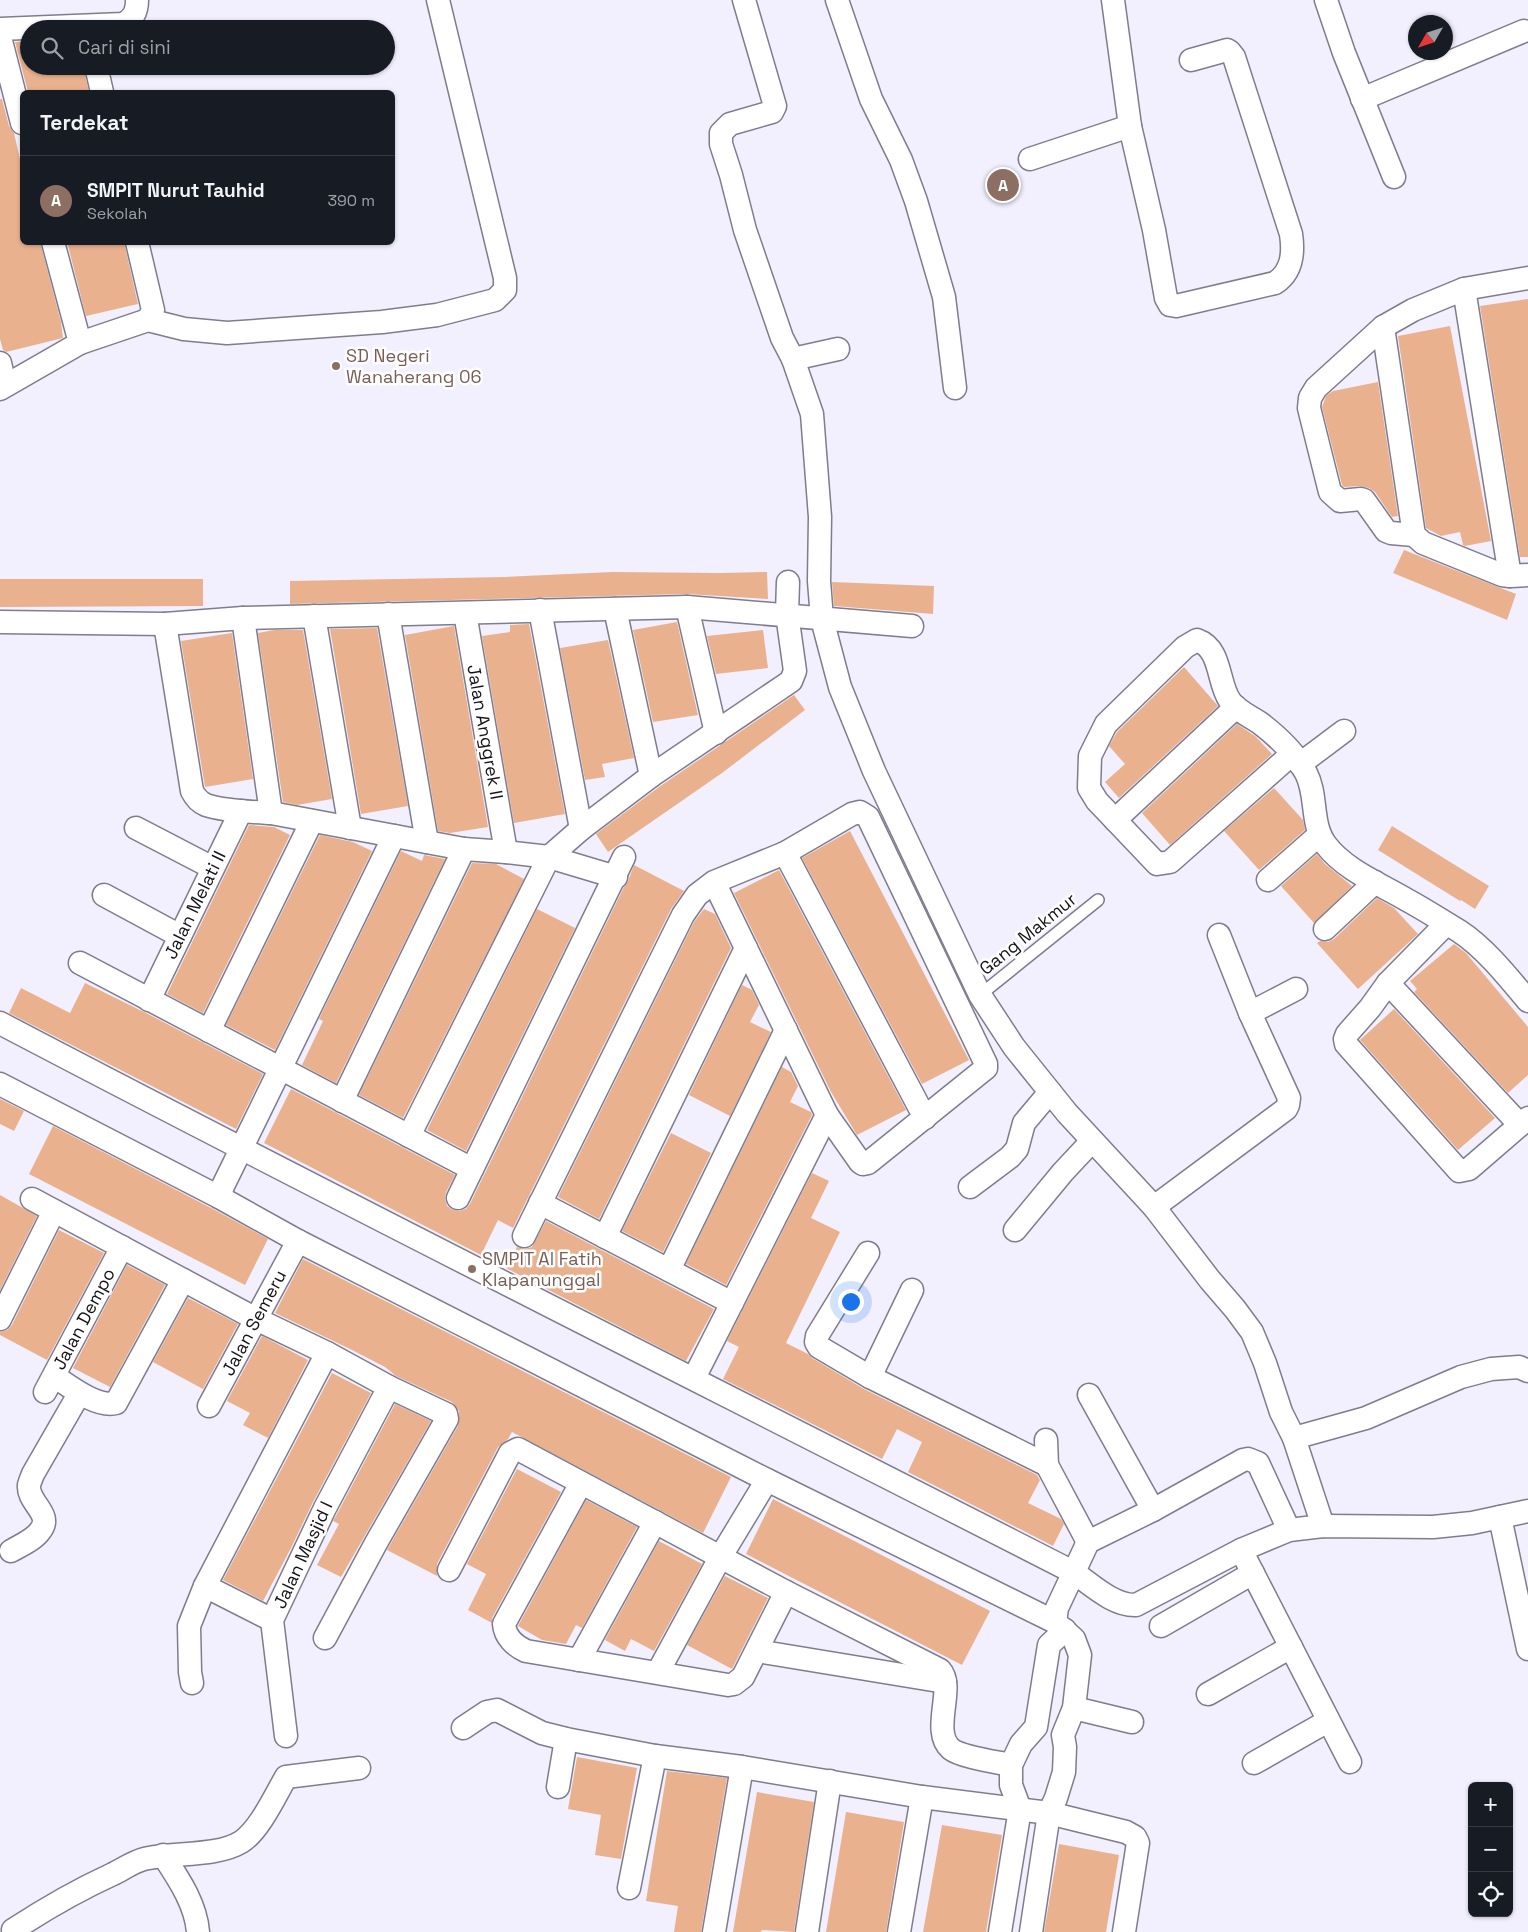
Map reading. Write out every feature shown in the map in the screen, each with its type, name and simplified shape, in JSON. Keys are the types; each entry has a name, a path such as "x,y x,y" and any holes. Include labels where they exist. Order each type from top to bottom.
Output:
{"street":[{"path":"130,20 137,10 137,0"},
{"path":"2,379 80,343 148,320 184,329 227,333 382,322 437,315 495,300 505,290 505,278 438,0"},
{"path":"744,0 775,106 772,112 730,124 721,133 721,144 745,230 782,338 793,358 812,414 820,517 819,581 822,619 840,687 874,771 980,995 1014,1047 1050,1092 1092,1141 1154,1207 1252,1332 1265,1363 1281,1412 1294,1438 1323,1526"},
{"path":"837,0 871,99 901,160 916,201 944,298 955,388"},
{"path":"1113,0 1130,126 1154,230 1166,298 1170,305 1176,306 1275,283 1284,277 1289,268 1293,247 1292,234 1234,57 1227,50 1191,60"},
{"path":"1326,0 1335,30 1394,177"},
{"path":"0,29 20,29"},
{"path":"1362,99 1524,31"},
{"path":"0,36 20,115"},
{"path":"98,75 102,90"},
{"path":"1030,159 1130,126"},
{"path":"54,245 80,343"},
{"path":"138,245 152,310 148,320"},
{"path":"1464,289 1519,575 1502,575 1423,543 1414,536 1386,531 1364,500 1340,501 1333,496 1330,492 1309,408 1310,398 1316,388 1383,327 1413,310 1464,289 1528,278"},
{"path":"1383,327 1414,536"},
{"path":"793,358 838,349"},
{"path":"409,1136 549,857 581,829 651,776 716,733 794,677 795,671 787,614 788,582"},
{"path":"0,622 165,624 243,618 687,607 912,626"},
{"path":"687,607 716,733"},
{"path":"615,609 651,776"},
{"path":"540,610 581,829"},
{"name":"Jalan Anggrek II","path":"465,612 506,852"},
{"path":"388,614 427,842"},
{"path":"314,616 350,828"},
{"path":"243,618 271,813"},
{"path":"165,624 192,791 197,799 206,805 241,811 271,813 464,849 506,852 620,867 458,1198"},
{"path":"1344,731 1296,759 1170,862 1157,864 1097,801 1089,788 1090,756 1106,724 1185,647 1197,640 1204,642 1210,648 1225,692 1236,707 1269,730 1296,759 1306,772 1313,792 1319,835 1325,844 1340,859 1375,882 1460,932 1487,956 1528,1001"},
{"path":"1115,820 1236,707"},
{"name":"Jalan Melati II","path":"149,1000 241,811"},
{"path":"524,1236 683,915 697,895 714,882 785,853 852,814 860,812 868,817 986,1064 984,1071 868,1163 863,1164 860,1162 827,1115 714,882"},
{"path":"209,1031 312,821"},
{"path":"136,828 213,868"},
{"path":"1268,880 1319,835"},
{"path":"221,1192 394,836"},
{"path":"342,1101 464,849"},
{"path":"785,853 925,1118"},
{"path":"1324,928 1375,882"},
{"path":"104,895 180,936"},
{"path":"1388,983 1524,1122 1469,1169 1462,1172 1455,1169 1346,1044 1345,1039 1346,1034 1370,1008 1388,983 1446,924"},
{"path":"1154,1207 1286,1109 1288,1105 1288,1098 1250,1013 1219,935"},
{"path":"605,1237 746,948"},
{"path":"80,964 472,1169"},
{"path":"1250,1013 1296,989"},
{"path":"0,1023 238,1157 694,1378 1070,1579 1127,1605 1136,1605 1241,1550 1289,1530 1323,1526 1433,1527 1472,1523 1528,1511"},
{"path":"669,1270 786,1030"},
{"path":"0,1084 221,1192 298,1241 766,1480 1059,1620 1074,1640 1080,1655 1074,1708 1063,1734 1065,1747 1064,1772 1056,1798 1048,1813 1031,1932"},
{"path":"970,1187 1010,1157 1017,1149 1024,1123 1050,1092"},
{"path":"694,1378 827,1115"},
{"path":"1015,1230 1063,1172 1092,1141"},
{"path":"32,1199 256,1319 327,1353 389,1387 444,1412 447,1419 376,1543 326,1638"},
{"path":"540,1203 732,1303"},
{"path":"0,1320 54,1211"},
{"name":"Jalan Semeru","path":"209,1406 298,1241"},
{"name":"Jalan Dempo","path":"80,1394 50,1384 122,1247"},
{"path":"868,1253 817,1336 816,1342 818,1347 870,1377 1048,1465"},
{"path":"11,1551 39,1533 44,1524 44,1518 31,1497 29,1486 33,1474 80,1394 107,1404 116,1403 183,1280"},
{"path":"870,1377 912,1290"},
{"path":"192,1683 189,1626 204,1586 327,1353"},
{"path":"1294,1438 1366,1418 1461,1377 1491,1369 1519,1367 1528,1371"},
{"name":"Jalan Masjid I","path":"286,1736 272,1620 325,1508 389,1387"},
{"path":"1089,1395 1153,1510"},
{"path":"1046,1440 1048,1465 1088,1542"},
{"path":"449,1570 511,1451 518,1449 722,1556 786,1592 935,1667 943,1673 945,1682 942,1711 944,1736 950,1748 959,1753 1011,1765"},
{"path":"1000,1932 1020,1809 1011,1785 1011,1765 1021,1744 1036,1728 1049,1645 1059,1620 1070,1579 1088,1542 1153,1510 1248,1459 1258,1463 1289,1530"},
{"path":"658,1672 766,1480"},
{"path":"580,1483 504,1624 506,1634 515,1645 526,1652 658,1672 728,1685 734,1684 743,1677 758,1651 786,1592"},
{"path":"1500,1517 1528,1649"},
{"path":"579,1660 655,1522"},
{"path":"1241,1550 1350,1762"},
{"path":"1161,1626 1253,1573"},
{"path":"204,1586 272,1620"},
{"path":"1208,1694 1290,1647"},
{"path":"758,1651 945,1682"},
{"path":"1074,1708 1132,1722"},
{"path":"463,1728 488,1712 497,1710 542,1732 566,1739 655,1756 742,1767 922,1797 1048,1813 1126,1832 1136,1837 1138,1843 1124,1932"},
{"path":"1254,1763 1328,1721"},
{"path":"1036,1728 1063,1734"},
{"path":"558,1787 566,1739"},
{"path":"629,1888 655,1756"},
{"path":"714,1932 742,1767"},
{"path":"9,1926 141,1860 163,1855 232,1847 243,1841 254,1830 286,1777 359,1768"},
{"path":"807,1932 830,1782"},
{"path":"899,1932 922,1797"},
{"path":"163,1855 179,1879 197,1919 198,1932"}],"lane":[{"name":"Gang Makmur","path":"980,995 1098,900"}],"building":[{"path":"15,42 20,42 20,61"},
{"path":"24,75 85,75 89,90 27,90"},
{"path":"0,99 2,99 9,126 14,133 20,159 20,245 41,245 61,322 63,338 6,352 3,350 0,339"},
{"path":"68,245 125,245 138,304 86,316"},
{"path":"1528,299 1528,557 1520,557 1480,306"},
{"path":"1450,326 1491,541 1465,546 1463,545 1460,532 1441,536 1426,528 1398,336"},
{"path":"1378,382 1398,516 1392,517 1375,492 1369,488 1360,486 1344,487 1342,485 1322,407 1326,396 1333,391"},
{"path":"1404,550 1516,594 1507,620 1393,573"},
{"path":"612,572 767,572 768,599 687,594 290,604 290,581 505,577"},
{"path":"0,579 203,579 203,606 0,607"},
{"path":"832,582 934,586 933,614 834,606"},
{"path":"677,622 698,715 653,722 633,630"},
{"path":"529,624 565,814 514,823 482,636 510,632 510,625"},
{"path":"454,626 488,827 450,833 438,831 405,635"},
{"path":"377,628 408,806 361,814 330,629"},
{"path":"274,630 303,630 332,799 297,805 283,802 258,633"},
{"path":"763,630 768,668 716,674 707,636"},
{"path":"232,633 253,779 205,787 181,641"},
{"path":"608,640 634,758 602,764 605,777 585,780 560,648"},
{"path":"1184,667 1218,706 1119,798 1105,782 1125,764 1109,746 1117,732"},
{"path":"794,695 805,710 722,773 608,852 596,834 659,787"},
{"path":"1237,724 1255,736 1272,754 1170,845 1142,813"},
{"path":"1274,788 1303,820 1305,830 1259,870 1224,831"},
{"path":"249,825 274,827 290,835 203,1013 167,994"},
{"path":"1392,826 1489,886 1475,909 1378,850"},
{"path":"850,831 969,1060 922,1084 802,858"},
{"path":"320,835 353,842 372,851 275,1050 226,1025"},
{"path":"401,851 422,861 424,855 445,859 336,1083 302,1065 323,1021 319,1019"},
{"path":"1317,854 1325,864 1352,886 1314,923 1281,886"},
{"path":"472,863 496,864 524,879 403,1118 359,1095"},
{"path":"634,865 684,891 671,909 513,1228 498,1220 481,1255 264,1143 291,1089 455,1175 446,1192 447,1206 459,1211 466,1209 628,881"},
{"path":"779,870 906,1110 857,1135 831,1092 734,893"},
{"path":"1377,898 1394,908 1418,934 1358,989 1317,943 1320,941 1328,942 1334,939"},
{"path":"537,909 575,928 466,1151 427,1130"},
{"path":"704,909 715,914 731,948 599,1219 558,1197 694,922"},
{"path":"1454,944 1466,953 1528,1027 1528,1075 1508,1093 1414,992 1417,989 1410,981"},
{"path":"85,983 263,1074 236,1129 9,1013 21,988 70,1013"},
{"path":"742,985 752,990 759,1005 750,1022 771,1032 730,1116 689,1095"},
{"path":"1394,1009 1495,1118 1458,1150 1360,1040"},
{"path":"782,1067 791,1072 798,1086 790,1102 811,1112 812,1115 726,1285 686,1264"},
{"path":"0,1099 24,1111 14,1131 0,1124"},
{"path":"53,1126 268,1239 245,1285 29,1174"},
{"path":"671,1133 711,1153 663,1252 622,1231"},
{"path":"812,1173 829,1181 811,1218 840,1232 786,1343 808,1354 864,1389 1037,1475 1040,1480 1028,1503 1061,1519 1064,1524 1053,1546 908,1472 922,1442 897,1429 882,1459 723,1379 739,1347 727,1341"},
{"path":"0,1195 37,1216 0,1290"},
{"path":"546,1221 714,1309 686,1361 506,1268 517,1247 524,1249 532,1247"},
{"path":"59,1230 104,1253 47,1360 0,1335 0,1332 7,1330 12,1325"},
{"path":"303,1259 731,1477 703,1533 512,1432 508,1439 498,1447 437,1564 437,1576 387,1550 458,1426 459,1411 452,1402 396,1376 385,1367 275,1313"},
{"path":"127,1265 165,1285 110,1387 73,1368"},
{"path":"188,1298 238,1324 203,1389 153,1362"},
{"path":"262,1336 308,1360 268,1438 243,1425 250,1413 227,1401"},
{"path":"332,1373 371,1393 263,1601 223,1580"},
{"path":"395,1404 431,1421 341,1577 317,1565 339,1524 333,1521"},
{"path":"517,1469 561,1492 492,1618 492,1623 468,1610 486,1574 467,1564"},
{"path":"773,1499 990,1611 962,1665 746,1554"},
{"path":"586,1500 637,1527 582,1628 576,1625 566,1644 542,1640 518,1626"},
{"path":"659,1541 702,1564 654,1651 631,1639 625,1651 605,1640"},
{"path":"725,1576 768,1598 732,1669 687,1645"},
{"path":"577,1757 637,1768 621,1859 595,1855 601,1815 568,1809"},
{"path":"667,1771 727,1778 701,1932 674,1932 678,1906 646,1901"},
{"path":"757,1792 814,1802 794,1932 762,1930 761,1932 733,1932"},
{"path":"846,1812 904,1822 886,1932 826,1932"},
{"path":"942,1825 1002,1835 986,1932 923,1932"},
{"path":"1059,1844 1119,1855 1106,1932 1044,1932"}],"place":[{"name":"SMPIT Nurut Tauhid","path":"1003,185"},
{"name":"SD Negeri Wanaherang 06","path":"336,366"},
{"name":"SMPIT Al Fatih Klapanunggal","path":"472,1269"}]}
